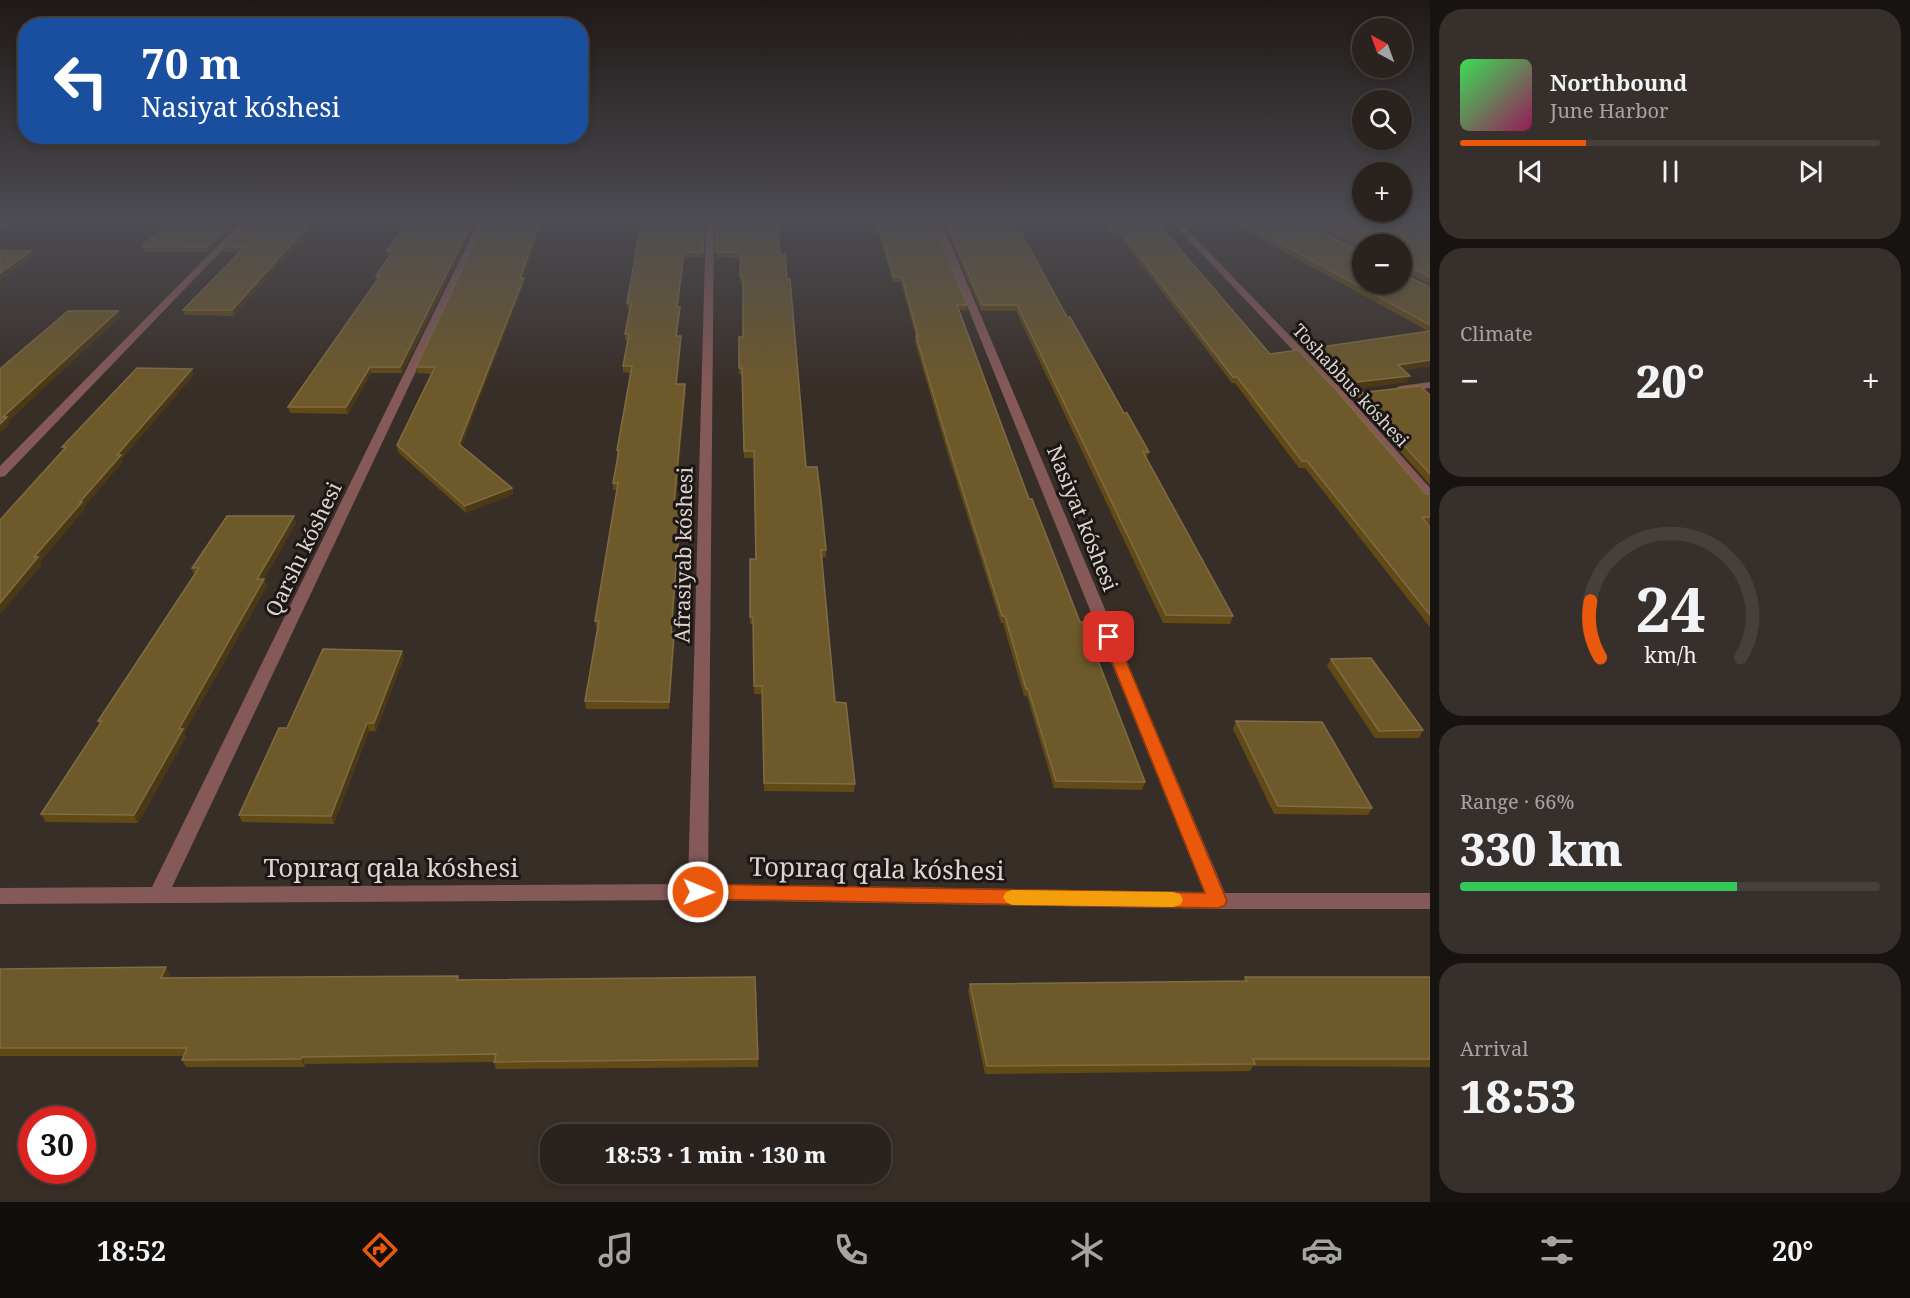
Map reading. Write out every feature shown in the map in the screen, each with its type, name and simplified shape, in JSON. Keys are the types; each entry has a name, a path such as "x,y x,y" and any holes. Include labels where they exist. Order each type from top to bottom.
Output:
{"street":[{"path":"0,473 193,275"},
{"name":"Qarshı kóshesi","path":"158,896 457,275"},
{"name":"Afrasiyab kóshesi","path":"698,892 709,275"},
{"name":"Nasiyat kóshesi","path":"959,275 1218,901"},
{"name":"Toshabbus kóshesi","path":"1228,275 1347,396 1430,496"},
{"path":"1386,391 1430,385"},
{"name":"Topıraq qala kóshesi","path":"0,896 698,892 1218,901 1430,901"}],"building":[{"path":"217,275 263,275 232,310 183,310"},
{"path":"446,275 400,367 370,367 346,407 288,407 380,276 376,276"},
{"path":"459,275 521,275 520,278 524,278 459,444 512,488 465,506 397,445 435,367 416,367"},
{"path":"632,275 681,275 676,336 681,336 676,384 685,384 674,503 681,503 671,632 674,632 669,702 585,701 599,621 595,621 618,483 613,483 619,450 617,450 632,366 623,366 629,334 625,334 631,303 627,303"},
{"path":"787,275 787,279 790,279 806,467 817,467 821,500 826,550 821,550 835,702 846,703 855,784 764,783 762,686 754,686 753,617 750,617 750,559 756,559 754,451 744,451 742,368 739,368 739,337 743,337 743,276 740,276"},
{"path":"893,275 955,275 967,305 957,305 1029,499 1032,499 1080,622 1083,622 1145,782 1056,781 948,444 916,336 918,336 902,277"},
{"path":"969,275 1044,275 1149,452 1143,452 1233,616 1166,615 1017,305 982,305"},
{"path":"1154,275 1202,275 1270,354 1298,350 1339,393 1426,494 1430,494 1430,517 1422,517 1430,527 1430,615 1307,461 1302,461 1237,377 1233,377"},
{"path":"1339,275 1352,275 1352,282"},
{"path":"1412,278 1430,287 1430,325 1373,294 1412,294"},
{"path":"68,311 118,311 3,417 7,417 0,424 0,369"},
{"path":"1430,331 1430,360 1398,365 1410,376 1348,383 1314,348"},
{"path":"137,368 192,369 117,455 121,455 34,557 38,557 0,603 0,520 66,447 62,447"},
{"path":"1420,386 1430,395 1430,474 1357,393"},
{"path":"227,516 294,516 257,579 264,579 179,729 183,729 134,815 41,814 102,721 98,721 199,568 192,568"},
{"path":"323,649 402,651 374,723 367,723 331,816 239,815 279,728 287,728"},
{"path":"1371,658 1423,730 1379,731 1331,659"},
{"path":"1236,721 1322,722 1372,808 1278,806"},
{"path":"166,967 161,978 458,976 457,980 755,977 758,1059 494,1062 496,1054 182,1060 187,1048 0,1048 0,969"},
{"path":"1245,977 1430,977 1430,1059 1253,1059 1255,1064 987,1066 970,984 1247,981"}],"slow traffic":[{"path":"1012,897 1173,900"}],"route":[{"path":"698,892 1218,901 1109,637"}]}
